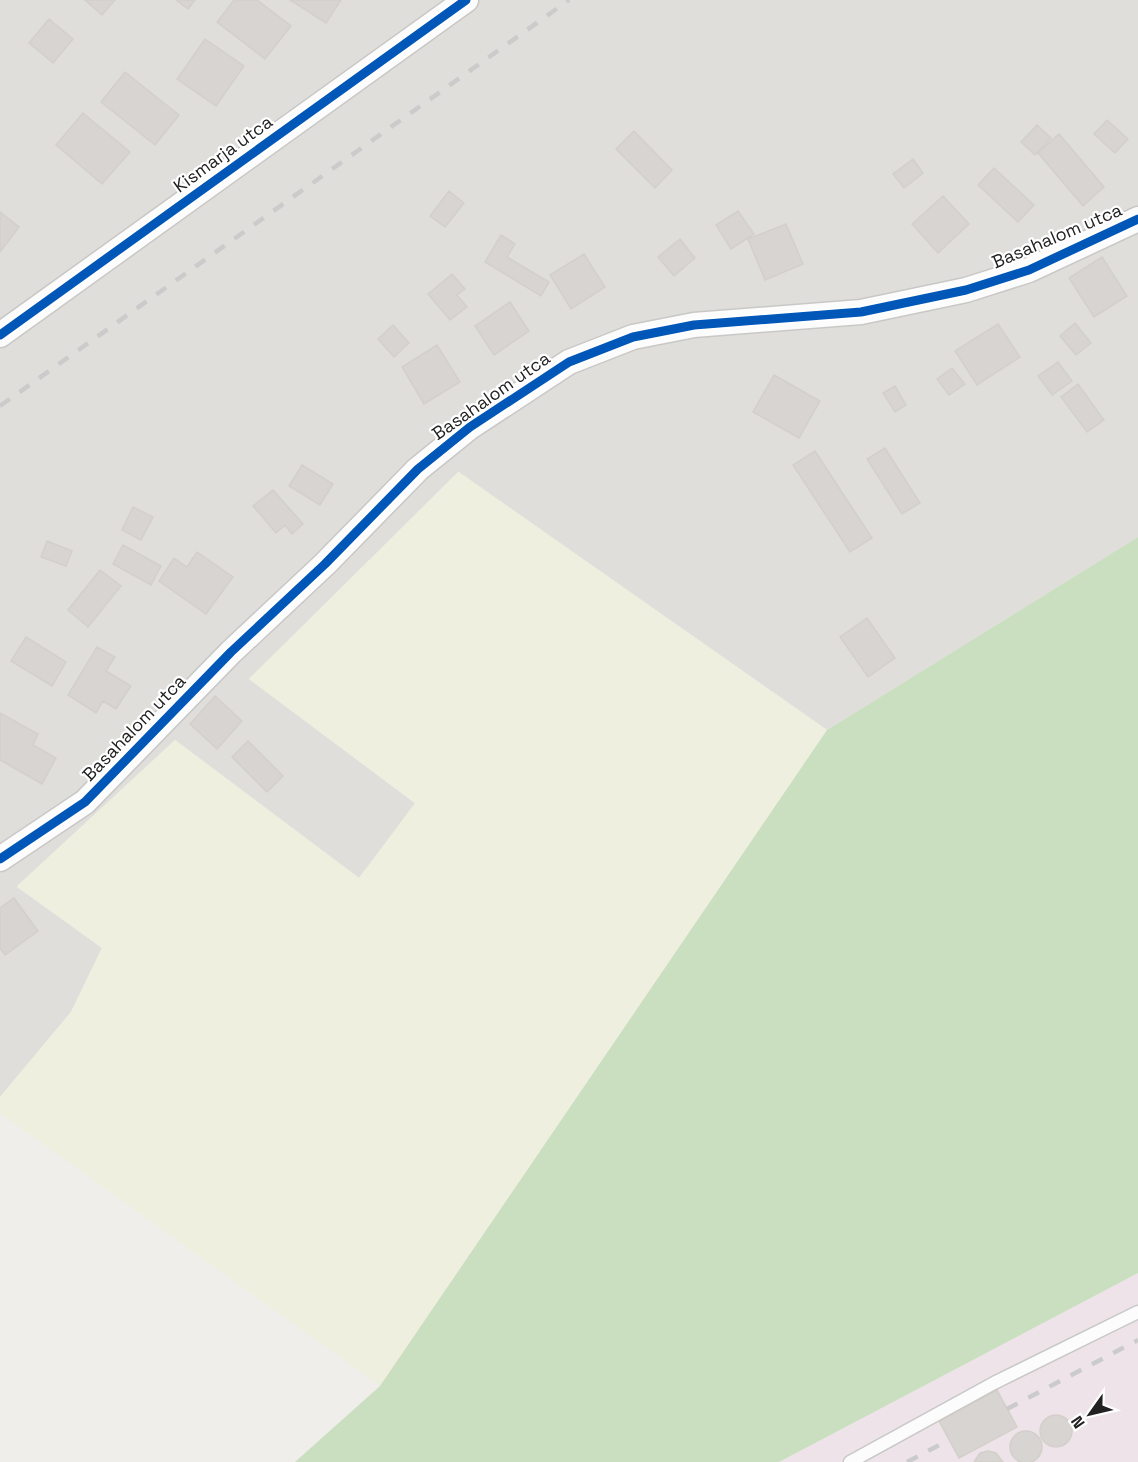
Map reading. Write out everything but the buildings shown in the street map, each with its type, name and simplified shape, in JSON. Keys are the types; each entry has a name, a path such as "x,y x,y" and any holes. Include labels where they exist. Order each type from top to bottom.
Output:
{"street":[{"name":"Kismarja utca","path":"0,335 466,0"},
{"name":"Basahalom utca","path":"0,859 85,802 231,652 325,564 418,468 470,427 569,362 633,337 694,325 861,312 966,290 1029,270 1138,219"}],"lane":[{"path":"850,1462 994,1383 1138,1312"}],"shaded area":[{"path":"0,0 1138,0 1138,537 827,730 458,472 249,679 416,804 359,878 175,740 17,887 102,948 71,1012 0,1097"},
{"path":"1138,1273 1138,1462 779,1462"}],"green space":[{"path":"459,472 827,730 380,1386 0,1113 0,1097 71,1012 102,948 17,886 175,740 359,878 415,803 249,679"},
{"path":"1138,537 1138,1273 779,1462 295,1462 380,1386 827,730"}],"railway":[{"path":"0,406 569,0"},
{"path":"1007,1409 1138,1340"},
{"path":"907,1462 949,1440"}],"cycle path":[{"path":"0,335 466,0"},
{"path":"0,859 85,802 231,652 325,564 418,469 470,427 569,362 633,337 694,325 861,312 966,290 1029,270 1138,219"}]}
